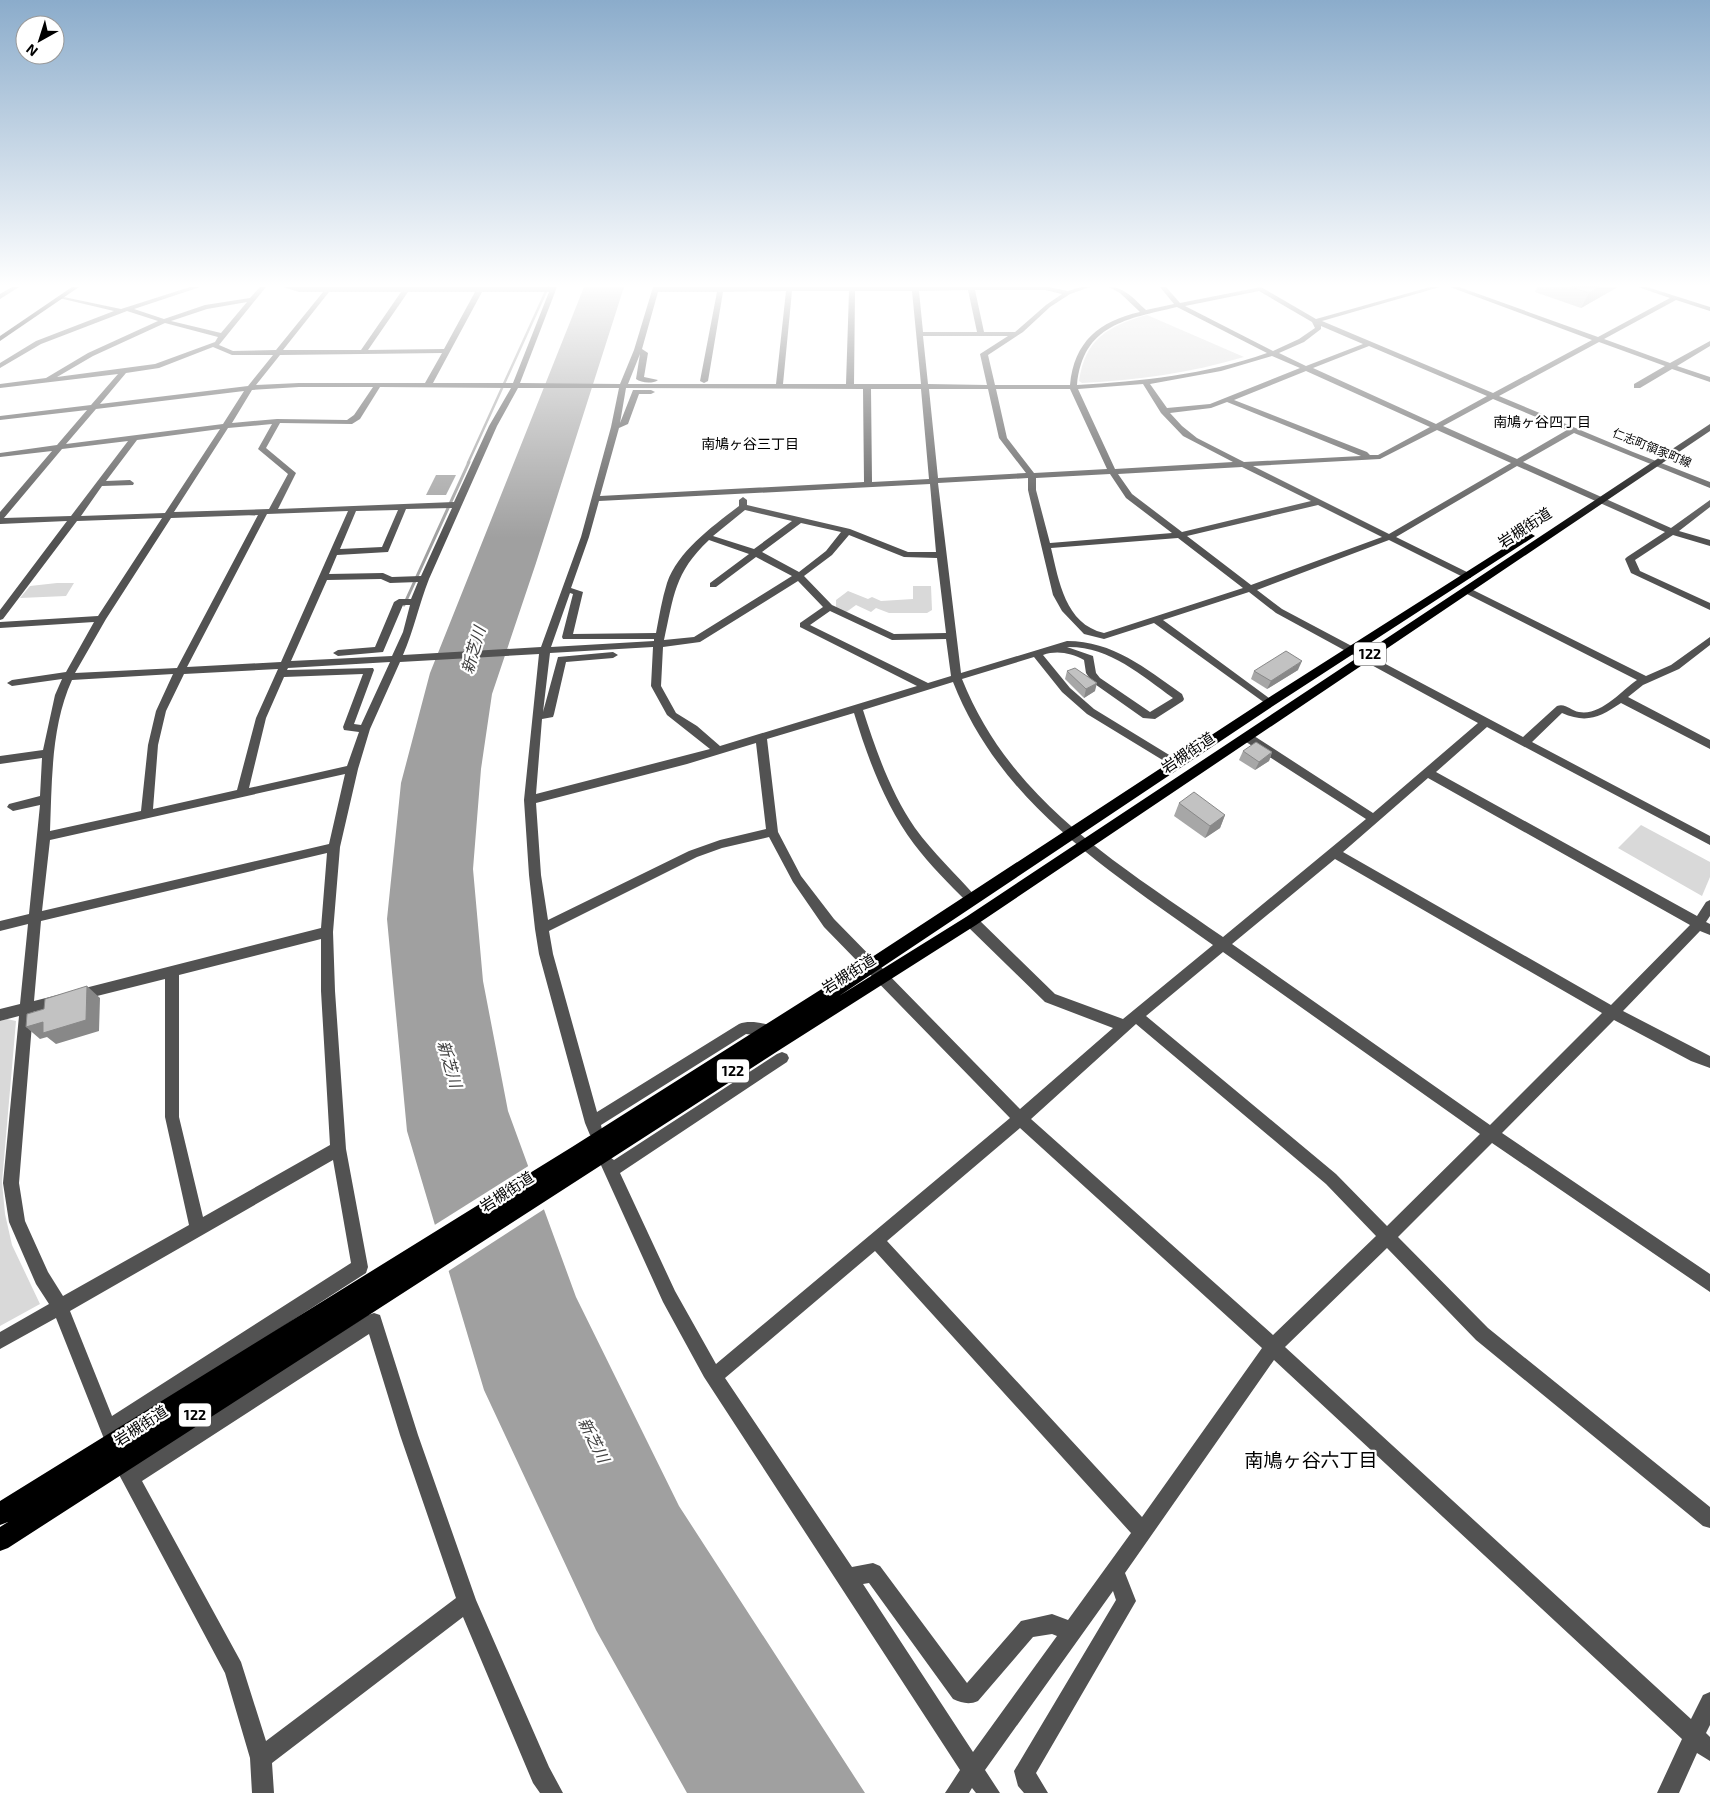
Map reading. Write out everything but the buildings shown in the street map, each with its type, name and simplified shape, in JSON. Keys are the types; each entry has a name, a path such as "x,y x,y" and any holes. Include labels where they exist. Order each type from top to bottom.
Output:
{"highway":[{"name":"岩槻街道","path":"1651,462 1710,416"},
{"name":"岩槻街道","path":"0,1514 110,1436 142,1423 387,1283 581,1160 877,971 972,900 1269,703 1468,576 1710,427"},
{"name":"岩槻街道","path":"581,1160 770,1031 971,921 1466,590 1596,498"},
{"name":"岩槻街道","path":"0,1540 126,1470 387,1283"}],"street":[{"path":"46,381 61,371"},
{"path":"0,386 124,371"},
{"path":"0,517 124,371"},
{"path":"262,1793 262,1758 234,1669 126,1470 110,1436 60,1308 42,1278 16,1222 11,1182 44,836 48,753 53,721 60,695 68,676 101,619 250,388 264,371"},
{"path":"428,385 435,371"},
{"path":"110,1436 360,1267 338,1148 328,991 327,932 334,847 352,769 365,729 408,632 415,602 424,579 493,426 520,385 525,371"},
{"path":"628,371 620,386 615,427 596,499 568,590 546,650 537,717 530,800 541,930 562,1017 594,1126 744,1028 770,1031"},
{"path":"641,371 640,379 745,381 745,386"},
{"path":"704,380 706,371"},
{"path":"779,386 781,371"},
{"path":"850,371 850,386"},
{"path":"923,371 941,555 956,676 967,705 997,754 1018,782 1070,834 1085,846 1491,1134 1710,1284"},
{"path":"988,371 1003,438 1032,476 1032,490 1058,595 1065,609 1087,632 1104,636 1250,589 1390,537 1573,430"},
{"path":"1075,371 1073,387 1112,471 1129,496 1250,589 1280,611 1364,658 1710,841"},
{"path":"0,418 250,388 326,384 1073,387 1146,383 1215,371"},
{"path":"1164,411 1201,408 1228,400 1301,371"},
{"path":"1314,371 1672,532 1710,543"},
{"name":"仁志町領家町線","path":"1432,371 1651,462 1710,484"},
{"path":"596,499 1368,459 1380,457 1538,371"},
{"path":"1637,386 1662,371"},
{"path":"1683,371 1710,380"},
{"path":"1146,383 1164,411 1181,432 1242,465 1468,576"},
{"path":"0,455 227,425 278,421 350,422 357,417 379,384"},
{"path":"615,427 624,424 636,392 744,389 745,386"},
{"path":"867,386 868,485"},
{"path":"1228,400 1318,434 1364,454 1368,459"},
{"path":"147,813 154,746 161,711 180,671 268,512 292,473 262,449 278,421"},
{"path":"0,617 135,437"},
{"path":"99,484 130,483"},
{"path":"742,492 743,507"},
{"path":"1045,546 1180,536 1320,502"},
{"path":"1710,503 1672,532 1630,559 1636,573 1710,607"},
{"path":"0,521 456,505"},
{"path":"334,552 385,550 403,507"},
{"path":"743,507 847,531 907,555 941,555"},
{"path":"718,750 672,714 662,698 656,686 659,644 672,582 676,574 707,537 743,507"},
{"path":"242,792 261,718 353,509"},
{"path":"713,585 799,520"},
{"path":"537,717 549,714 562,658 696,640 799,576 830,553 847,531"},
{"path":"707,537 756,554 799,576 829,607 892,637 951,636"},
{"path":"322,577 383,576 390,580 424,579"},
{"path":"568,590 578,592 567,638 659,644"},
{"path":"1466,590 1645,680"},
{"path":"283,665 379,650 399,602 415,602"},
{"path":"829,607 803,625 925,686"},
{"path":"0,625 101,619"},
{"path":"1156,619 1269,703"},
{"path":"1524,742 1561,708 1579,716 1600,712 1645,680 1675,666 1710,640"},
{"path":"530,800 687,760 956,676 1054,650 1067,644 1078,643 1098,646 1110,651 1178,696 1178,699 1151,716 1147,715 1096,680 1091,673 1088,658"},
{"path":"12,682 68,676 659,644"},
{"path":"1054,650 1079,653 1088,658 1110,651"},
{"path":"1037,654 1067,691 1080,702 1108,722 1178,764"},
{"path":"283,665 370,670 348,727 365,729"},
{"path":"1621,698 1710,744"},
{"path":"857,707 872,757 910,829 924,848 972,900"},
{"path":"714,1376 1020,1119 1130,1021 1334,853 1372,818 1486,722"},
{"path":"1247,736 1372,818"},
{"path":"762,737 772,832 797,880 828,922 1020,1119 1273,1347 1710,1751"},
{"path":"0,760 48,753"},
{"path":"44,836 352,769"},
{"path":"1427,772 1704,927"},
{"path":"13,807 46,799"},
{"path":"541,930 693,854 720,844 772,832"},
{"path":"0,926 334,847"},
{"path":"1334,853 1612,1012 1696,1057 1710,1062"},
{"path":"956,1792 1144,1532 1273,1347 1387,1238 1677,948 1704,927 1710,905"},
{"path":"971,921 1050,998 1130,1021 1331,1179 1482,1334 1710,1519"},
{"path":"0,1015 327,932"},
{"path":"172,970 172,1117 198,1229"},
{"path":"782,1058 609,1167 653,1264 691,1339 780,1481 847,1578 972,1770 989,1793"},
{"path":"0,1341 338,1148"},
{"path":"875,1239 1144,1532"},
{"path":"126,1470 374,1321 409,1435 467,1602 541,1775 552,1793"},
{"path":"1037,1793 1026,1778 1025,1771 1126,1601 1115,1571"},
{"path":"847,1578 873,1573 960,1692 971,1694 1028,1628 1052,1624 1072,1631"},
{"path":"262,1758 467,1602"},
{"path":"1668,1793 1710,1702"}],"shaded area":[{"path":"1081,371 1185,371 1103,382 1082,383 1079,381"},
{"path":"74,583 66,596 20,598 30,586"},
{"path":"913,586 931,586 932,610 927,613 889,613 876,608 871,612 856,605 845,613 836,609 836,600 848,591 868,599 872,597 881,601 913,599"},
{"path":"1641,825 1710,862 1710,877 1702,896 1618,848"},
{"path":"7,1019 16,1021 2,1182 5,1214 12,1245 40,1304 0,1326 0,1021"}],"water":[{"name":"新芝川","path":"551,371 597,371 492,694 481,769 473,869 483,981 508,1111 576,1297 679,1506 865,1793 687,1793 596,1630 484,1390 407,1131 387,919 401,783 430,673"},
{"path":"436,475 456,475 446,495 426,495"}],"pier":[{"path":"530,1165 546,1208 447,1272 433,1226"}],"waterway":[{"path":"468,463 510,371"},
{"path":"404,605 469,462"}],"district":[{"name":"南鳩ヶ谷四丁目","path":"1542,422"},
{"name":"南鳩ヶ谷三丁目","path":"750,444"},
{"name":"南鳩ヶ谷六丁目","path":"1311,1460"}]}
